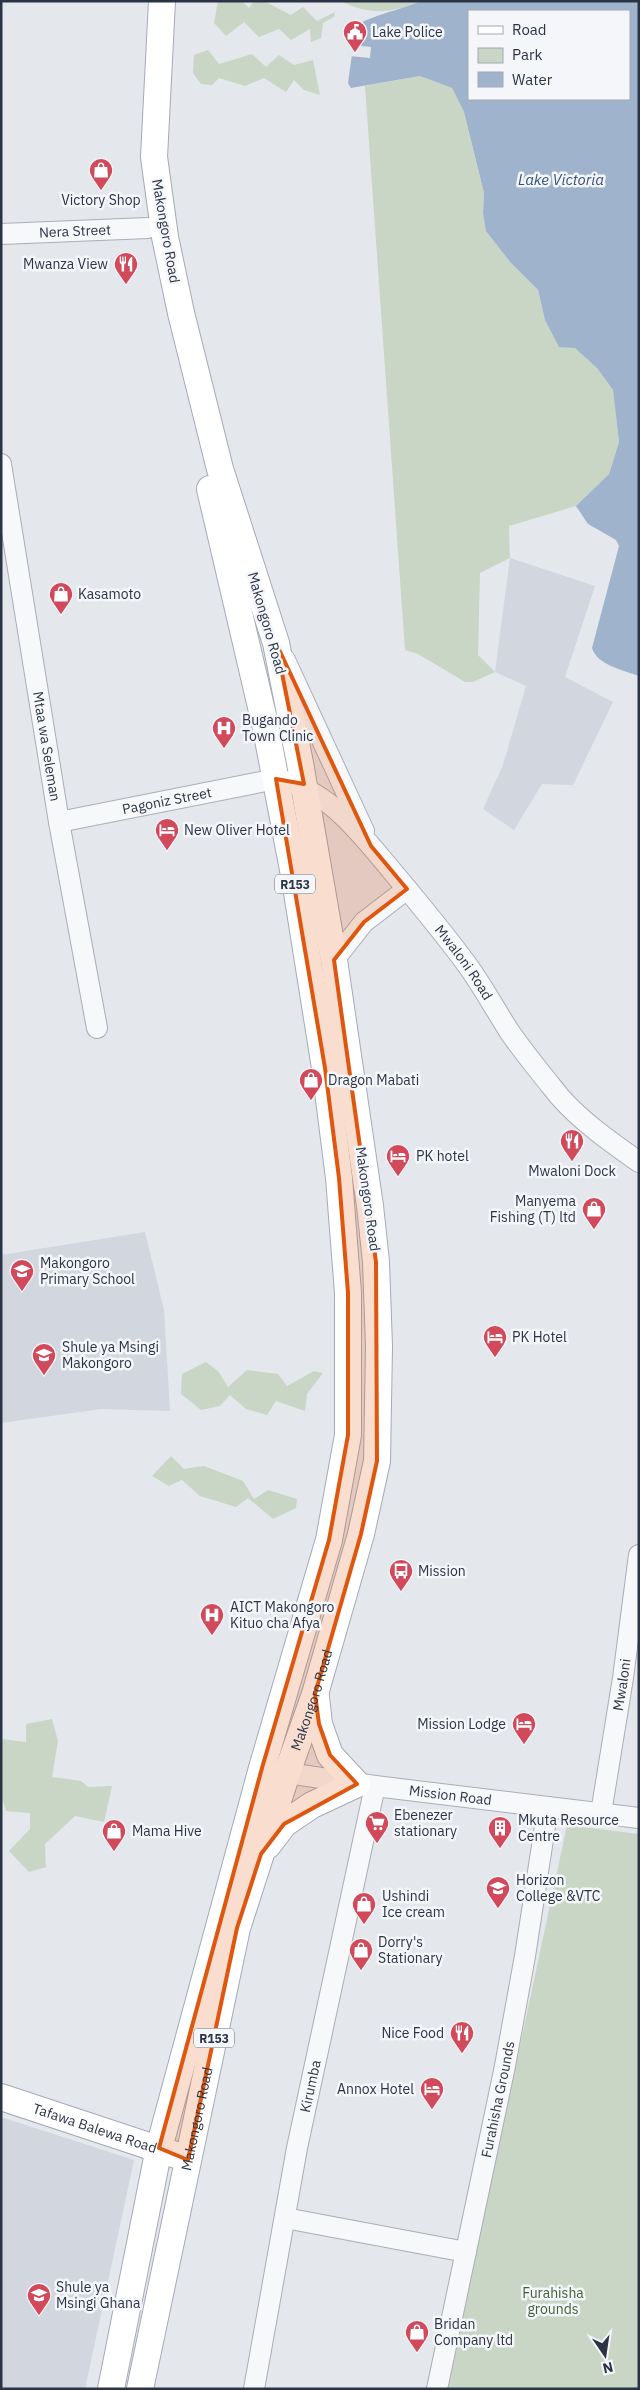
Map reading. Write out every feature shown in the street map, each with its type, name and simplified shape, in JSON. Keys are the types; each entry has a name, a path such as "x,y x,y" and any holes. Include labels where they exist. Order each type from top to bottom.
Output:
{"main road":[{"name":"Makongoro Road","path":"111,2389 159,2148 262,1768 329,1540 348,1435 348,1293 339,1178 322,1049 295,880 253,670 148,228 139,161 147,1"},
{"name":"Makongoro Road","path":"140,2389 237,1928 287,1773 315,1694 361,1534 377,1461 378,1346 376,1262 334,960 305,788 276,643 220,469 165,237 154,157 162,1"},
{"path":"261,1854 284,1824 312,1805 366,1785 330,1755 319,1724 315,1694"},
{"name":"Tafawa Balewa Road","path":"1,2097 159,2148 188,2160"}],"street":[{"name":"Nera Street","path":"1,234 148,228"},
{"name":"Mtaa wa Seleman","path":"1,464 59,822 97,1028"},
{"path":"276,643 299,687 371,846"},
{"name":"Mwaloni Road","path":"276,780 294,783 305,788 335,809 371,846 458,953 510,1033 562,1098 608,1141 639,1162"},
{"name":"Pagoniz Street","path":"59,822 276,780"},
{"path":"334,960 364,922 407,888"},
{"name":"Mwaloni","path":"601,1814 623,1678 639,1554"},
{"name":"Mission Road","path":"262,1768 366,1785 639,1818"},
{"name":"Kirumba","path":"254,2389 297,2148 366,1785"},
{"name":"Furahisha Grounds","path":"437,2389 508,2047 548,1807"},
{"path":"285,2218 466,2252"}],"highlighted area":[{"path":"276,643 371,846 407,889 364,922 334,960 376,1262 377,1461 361,1534 315,1694 319,1724 330,1755 357,1784 284,1824 261,1854 237,1928 188,2160 159,2148 262,1768 329,1540 348,1435 348,1293 339,1178 325,1068 276,779 304,784"}],"shaded area":[{"path":"510,558 595,586 565,677 613,702 573,785 542,784 514,830 483,809 503,765 526,686 495,672"},
{"path":"145,1232 164,1310 170,1411 101,1409 1,1423 1,1255"},
{"path":"1,2117 134,2160 85,2389 1,2389"}],"green space":[{"path":"218,1 242,1 249,8 254,1 264,1 291,15 303,7 317,21 335,12 334,17 323,23 321,38 311,42 310,29 291,40 279,29 259,37 244,22 226,36 214,23"},
{"path":"341,1 421,1 391,10 371,11"},
{"path":"208,50 219,64 252,54 266,67 279,55 294,65 313,60 320,95 304,90 294,80 286,92 264,78 245,86 219,78 212,85 201,84 193,73 194,55"},
{"path":"420,76 452,88 464,112 484,193 483,213 511,263 538,290 545,320 597,368 613,390 619,442 609,474 576,506 509,526 510,558 480,573 478,655 495,672 473,682 465,682 418,654 405,650 365,86"},
{"path":"206,1362 218,1371 228,1387 247,1370 278,1374 287,1386 314,1371 323,1373 307,1394 305,1411 276,1401 267,1415 246,1409 230,1395 220,1406 201,1410 181,1394 182,1374"},
{"path":"171,1456 184,1469 204,1466 243,1481 254,1499 268,1490 297,1499 296,1508 273,1519 248,1498 236,1507 200,1496 182,1480 169,1486 152,1476"},
{"path":"52,1719 58,1741 52,1777 81,1781 88,1787 112,1786 104,1822 75,1816 45,1844 46,1867 29,1872 9,1851 30,1829 30,1813 6,1811 1,1795 1,1739 26,1742 26,1724"},
{"name":"Furahisha grounds","path":"567,1825 639,1834 639,2389 447,2389"}],"water":[{"name":"Lake Victoria","path":"421,1 639,1 639,676 605,663 599,659 592,648 619,546 616,540 588,524 576,506 609,474 619,442 613,390 597,368 575,348 559,347 545,320 538,290 511,263 486,231 483,213 484,193 464,112 452,88 420,76 351,88 348,83 356,25"}],"pier":[{"path":"351,45 371,47 370,58 349,56"}],"place":[{"name":"Lake Police","path":"355,53"},
{"name":"Victory Shop","path":"101,191"},
{"name":"Mwanza View","path":"126,285"},
{"name":"Kasamoto","path":"61,615"},
{"name":"Bugando Town Clinic","path":"224,749"},
{"name":"New Oliver Hotel","path":"167,851"},
{"name":"Dragon Mabati","path":"311,1101"},
{"name":"Mwaloni Dock","path":"572,1162"},
{"name":"PK hotel","path":"398,1177"},
{"name":"Manyema Fishing (T) ltd","path":"594,1230"},
{"name":"Makongoro Primary School","path":"22,1292"},
{"name":"PK Hotel","path":"495,1358"},
{"name":"Shule ya Msingi Makongoro","path":"44,1376"},
{"name":"Mission","path":"401,1592"},
{"name":"AICT Makongoro Kituo cha Afya","path":"212,1636"},
{"name":"Mission Lodge","path":"524,1745"},
{"name":"Ebenezer stationary","path":"377,1844"},
{"name":"Mkuta Resource Centre","path":"500,1849"},
{"name":"Mama Hive","path":"114,1852"},
{"name":"Horizon College &VTC","path":"498,1909"},
{"name":"Ushindi Ice cream","path":"364,1925"},
{"name":"Dorry's Stationary","path":"361,1971"},
{"name":"Nice Food","path":"462,2054"},
{"name":"Annox Hotel","path":"432,2110"},
{"name":"Shule ya Msingi Ghana","path":"39,2316"},
{"name":"Bridan Company ltd","path":"417,2353"}]}
